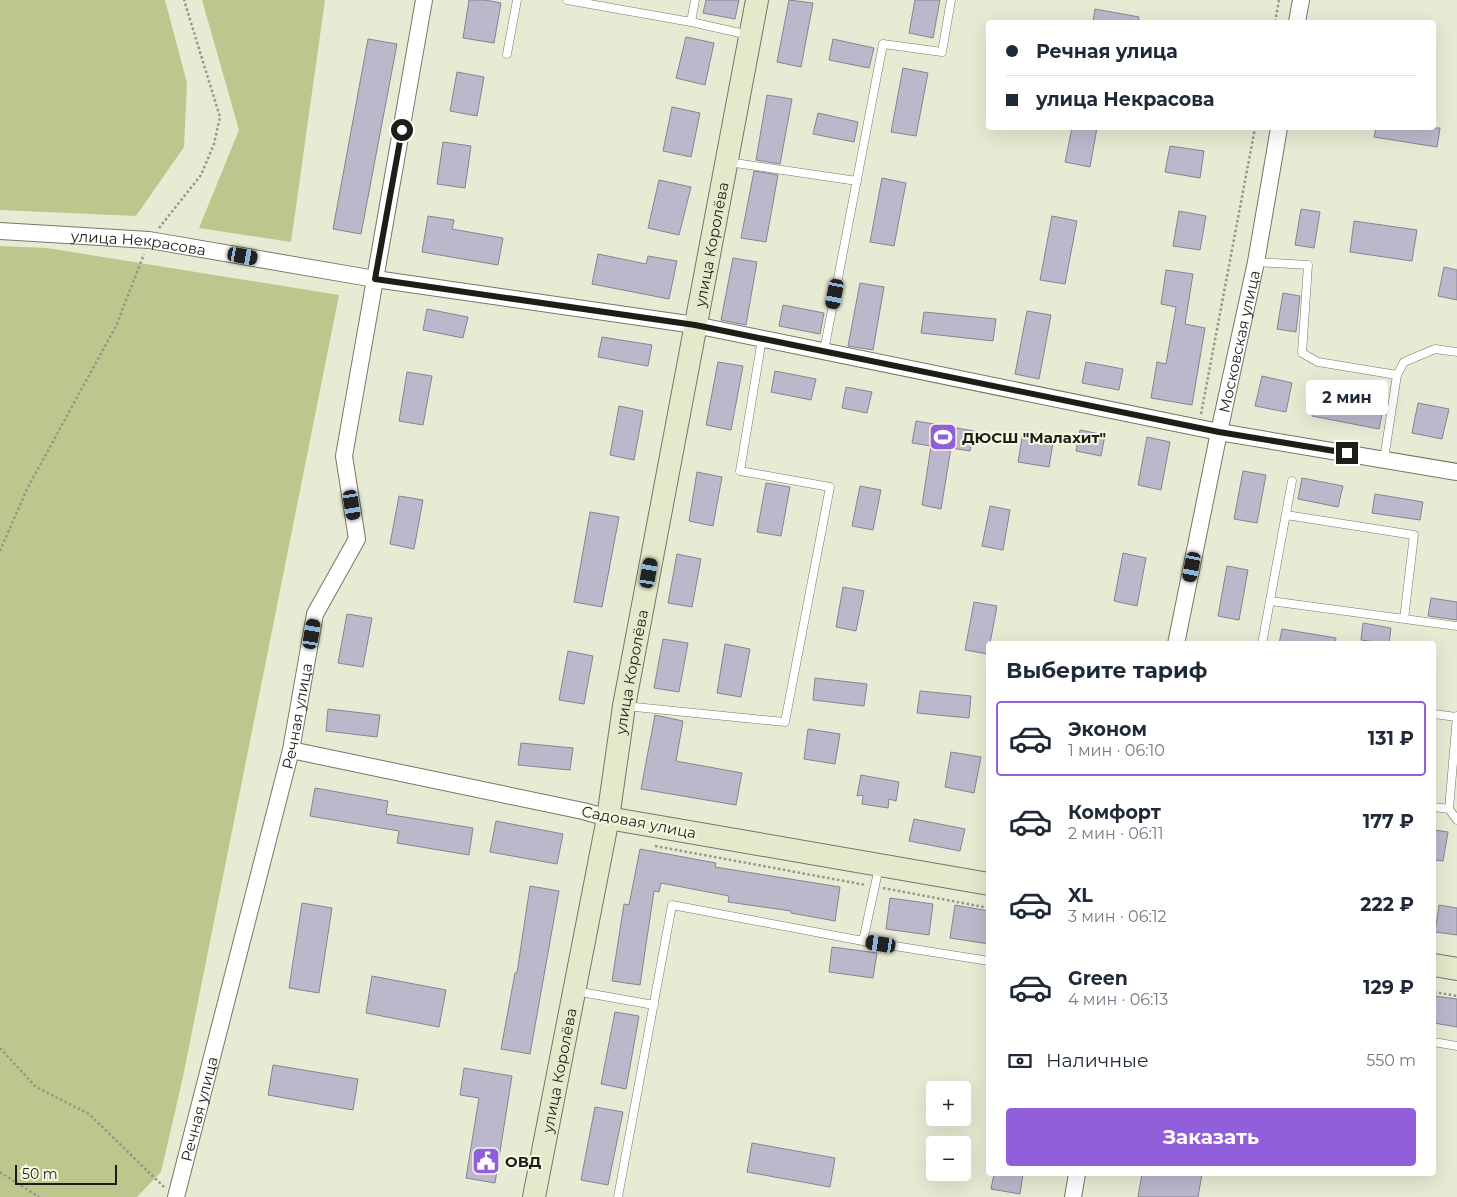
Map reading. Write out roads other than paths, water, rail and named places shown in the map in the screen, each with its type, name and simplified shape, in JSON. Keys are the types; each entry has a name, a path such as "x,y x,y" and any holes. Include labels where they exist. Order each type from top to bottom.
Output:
{"street":[{"name":"Речная улица","path":"171,1194 291,750 315,614 357,539 344,456 424,0"},
{"name":"улица Королёва","path":"534,1197 608,818 624,706 757,0"},
{"path":"1297,20 1301,0"},
{"name":"Московская улица","path":"1177,641 1256,262 1279,130"},
{"name":"улица Некрасова","path":"0,231 149,240 375,279 695,325 1198,428 1457,472"},
{"name":"Садовая улица","path":"291,750 583,811 608,818 986,883"},
{"path":"1436,965 1457,969"},
{"path":"1073,1197 1077,1176"}],"lane":[{"path":"507,54 516,0"},
{"path":"567,0 605,3 751,35"},
{"path":"691,22 695,0"},
{"path":"824,351 884,44 942,52 951,0"},
{"path":"726,162 857,181"},
{"path":"1256,262 1308,265 1302,352 1318,362 1398,375"},
{"path":"624,706 785,722 830,487 740,470 762,339"},
{"path":"1384,459 1398,375 1404,362 1435,349 1457,352"},
{"path":"1263,641 1292,481"},
{"path":"1286,514 1414,535 1404,619"},
{"path":"1270,601 1457,626"},
{"path":"1436,714 1457,716 1449,808 1457,820"},
{"path":"1436,807 1449,808"},
{"path":"863,941 880,864"},
{"path":"618,1197 672,905 863,941 986,961"},
{"path":"574,991 654,1005"},
{"path":"1436,1042 1457,1046"}],"place":[{"name":"ДЮСШ \"Малахит\"","path":"943,437"},
{"name":"ОВД","path":"486,1161"}]}
